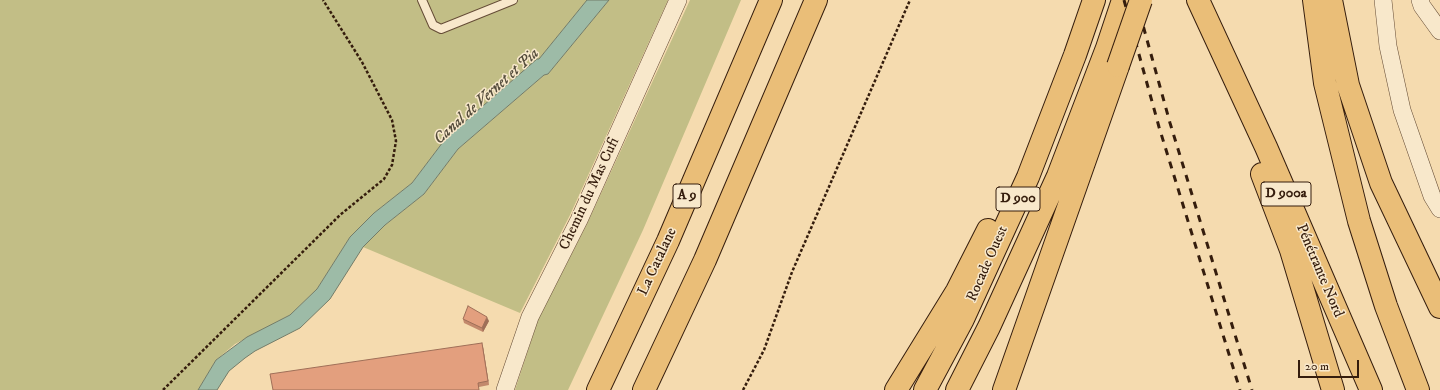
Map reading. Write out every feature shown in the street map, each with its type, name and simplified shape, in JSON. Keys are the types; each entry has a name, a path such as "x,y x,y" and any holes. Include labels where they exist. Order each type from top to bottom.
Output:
{"highway":[{"name":"La Catalane","path":"598,390 668,241 771,0"},
{"path":"644,390 705,260 816,0"},
{"name":"Rocade Ouest","path":"926,390 963,319 1028,177 1075,55 1094,0"},
{"name":"Rocade Ouest","path":"957,390 989,327 1058,176 1106,48 1122,0"},
{"path":"1004,390 1141,0"},
{"path":"1188,0 1267,187 1291,250 1333,390"},
{"name":"Pénétrante Nord","path":"1198,0 1266,147 1371,390"},
{"path":"1314,0 1325,83 1359,221 1386,306 1418,390"},
{"path":"1331,0 1348,85 1381,183 1440,307"},
{"name":"D 900","path":"896,390 957,291 1075,55"}],"street":[{"name":"Chemin du Mas Cufi","path":"505,390 530,317 579,220 678,0"},
{"path":"1383,0 1388,46 1402,110 1432,196 1440,209"},
{"path":"1420,0 1422,6 1440,31"}],"lane":[{"path":"422,0 433,25 441,30 513,0"}],"path":[{"path":"163,390 340,215 384,179 392,165 396,141 392,120 362,62 324,0"},
{"path":"743,390 764,350 792,272 910,0"}],"shaded area":[{"path":"0,0 587,0 539,59 537,59 446,138 412,183 374,213 350,237 317,289 290,315 235,344 216,360 198,390 0,390"},
{"name":"Canal de Vernet et Pia","path":"587,0 609,0 548,74 544,75 458,149 424,194 385,225 363,247 330,299 300,328 255,351 245,358 229,371 217,390 198,390 216,360 247,337 290,315 317,289 350,237 374,213 412,183 446,138 537,59 539,59"},
{"path":"609,0 668,0 570,215 520,313 363,247 385,225 424,194 458,149 544,75 548,74"},
{"path":"690,0 741,0 643,230 568,390 515,390 538,320 587,224"}],"building":[{"path":"468,306 487,317 482,328 463,319"},
{"path":"482,343 488,381 478,383 479,390 273,390 270,374"}],"railway":[{"path":"1124,0 1159,127 1240,390"},
{"path":"1136,0 1170,123 1252,390"}]}
